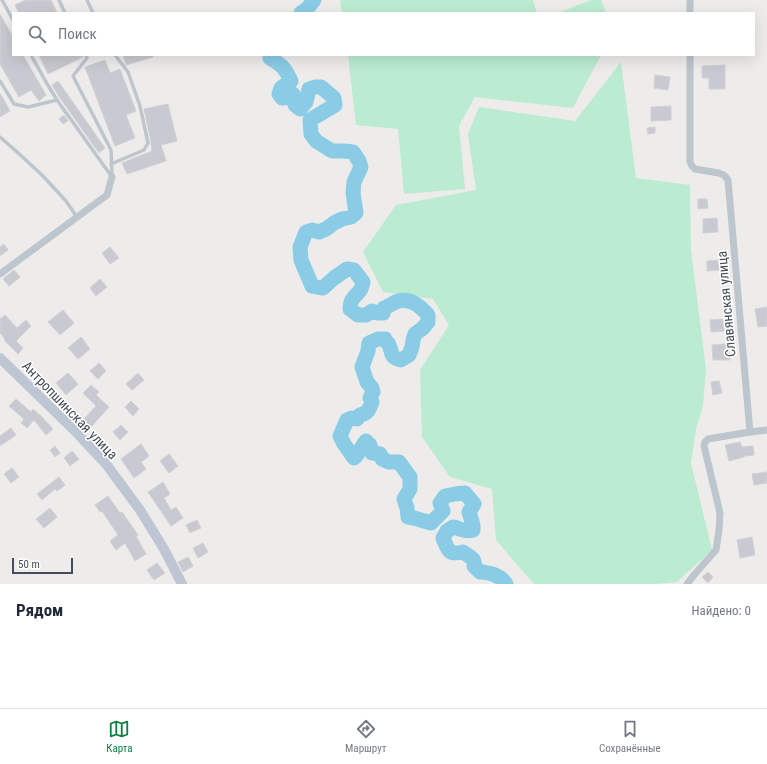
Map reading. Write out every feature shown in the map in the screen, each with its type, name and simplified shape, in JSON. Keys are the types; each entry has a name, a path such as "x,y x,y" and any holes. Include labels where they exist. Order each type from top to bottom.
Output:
{"street":[{"path":"690,0 690,12"},
{"name":"Славянская улица","path":"690,56 690,162 695,169 719,173 724,175 728,180 750,432"},
{"path":"0,274 108,195 112,177"},
{"name":"Антропшинская улица","path":"0,358 78,434 106,464 140,510 164,549 182,584"},
{"path":"687,584 716,550 719,530 720,513 704,446 705,442 708,440 767,430"}],"lane":[{"path":"2,0 12,18"},
{"path":"59,0 65,12"},
{"path":"87,0 93,12"},
{"path":"32,56 57,100 112,177"},
{"path":"86,56 73,76 111,150 112,177"},
{"path":"111,164 144,150 148,143 140,106 128,72 116,56"},
{"path":"0,81 14,104 28,107 57,100"},
{"path":"0,137 42,175 66,201 77,218"}],"green space":[{"path":"340,0 533,0 537,12 342,12"},
{"path":"591,0 601,0 606,12 561,12"},
{"path":"348,56 600,56 573,108 475,97 459,126 465,189 404,194 398,129 356,125"},
{"path":"621,62 636,178 690,185 691,250 706,369 703,406 696,429 691,463 712,550 677,582 656,584 534,584 496,540 492,489 450,477 422,437 420,370 449,325 433,299 383,292 363,252 396,205 476,190 468,134 479,107 575,121"}],"building":[{"path":"26,0 51,0 57,12 18,12 15,5"},
{"path":"0,14 12,35 12,56 24,56 46,95 39,101 31,90 19,97 0,64"},
{"path":"39,56 83,56 83,57 48,74"},
{"path":"123,56 153,56 153,57 126,65"},
{"path":"105,60 110,73 120,69 136,111 126,115 135,138 115,146 85,67"},
{"path":"725,65 725,89 709,89 709,78 702,78 702,66"},
{"path":"655,75 670,77 668,90 654,88"},
{"path":"58,81 105,148 99,153 52,85"},
{"path":"0,93 10,111 0,117"},
{"path":"168,104 177,141 161,145 166,161 127,174 122,163 152,151 144,109"},
{"path":"671,106 671,120 651,121 651,107"},
{"path":"64,115 68,121 63,124 59,119"},
{"path":"655,127 655,133 648,134 647,128"},
{"path":"698,199 707,199 708,208 698,209"},
{"path":"717,218 718,232 703,233 703,219"},
{"path":"4,244 8,250 0,256 0,247"},
{"path":"110,247 119,258 110,264 102,253"},
{"path":"719,260 720,270 707,271 707,261"},
{"path":"14,270 20,277 9,286 3,279"},
{"path":"100,279 107,287 96,296 90,288"},
{"path":"767,307 767,326 758,327 755,309"},
{"path":"63,310 74,323 60,335 48,322"},
{"path":"5,315 17,328 26,320 31,326 16,341 23,348 18,354 4,340 5,339 0,333 0,319"},
{"path":"723,319 724,331 711,332 710,320"},
{"path":"81,337 90,349 78,359 68,348"},
{"path":"729,344 730,360 713,360 712,345"},
{"path":"99,363 106,371 98,379 90,371"},
{"path":"68,373 78,384 66,395 56,383"},
{"path":"138,373 144,380 132,390 126,384"},
{"path":"719,381 722,393 713,395 711,382"},
{"path":"91,385 99,392 96,395 109,407 91,427 83,420 96,406 83,393"},
{"path":"16,399 31,412 33,409 53,429 46,435 34,420 27,428 21,423 24,419 9,406"},
{"path":"131,401 139,409 133,416 125,407"},
{"path":"121,425 128,432 120,440 113,432"},
{"path":"11,428 16,435 0,446 0,436"},
{"path":"740,442 742,447 753,446 754,455 744,456 729,461 725,445"},
{"path":"141,444 149,456 141,462 146,469 134,478 121,459"},
{"path":"55,446 60,453 55,457 50,450"},
{"path":"72,451 79,459 70,466 64,458"},
{"path":"169,454 178,466 169,473 160,461"},
{"path":"12,468 19,477 11,483 4,474"},
{"path":"767,472 767,483 754,485 752,474"},
{"path":"59,477 65,485 57,491 55,489 42,500 37,494"},
{"path":"163,482 170,494 164,498 171,510 176,507 183,518 171,526 148,492"},
{"path":"108,496 120,513 122,512 138,535 136,536 146,554 135,561 125,543 116,550 110,541 118,535 102,511 100,512 95,505"},
{"path":"50,508 57,517 44,528 36,519"},
{"path":"197,520 201,528 190,533 186,525"},
{"path":"752,537 755,555 740,558 737,540"},
{"path":"203,543 208,552 198,558 193,548"},
{"path":"188,557 193,566 183,572 178,562"},
{"path":"157,563 165,573 154,580 147,570"},
{"path":"708,572 713,577 708,583 702,577"}],"waterway":[{"path":"302,12 314,0"},
{"path":"270,56 270,58 285,70 291,81 281,88 279,94 282,98 293,94 295,105 300,109 306,102 309,89 315,87 321,87 334,98 335,105 310,120 311,134 316,141 332,151 353,152 361,167 354,182 353,193 356,213 351,217 342,219 319,232 312,230 306,232 300,247 301,260 312,286 323,288 347,269 354,270 363,282 361,289 350,305 350,309 358,315 366,315 372,311 383,313 384,308 403,300 415,304 428,315 428,322 415,334 409,355 401,360 393,356 385,339 378,339 369,343 368,351 362,367 367,382 372,388 373,392 370,398 372,402 368,411 360,415 357,419 352,418 347,420 340,436 354,458 366,441 370,445 372,453 380,454 382,459 389,462 399,462 410,477 410,489 404,499 408,517 431,523 443,511 440,503 445,496 465,493 474,504 469,512 473,530 465,531 453,527 447,531 443,538 446,546 452,552 463,552 473,559 474,566 480,572 495,575 506,584"}]}
